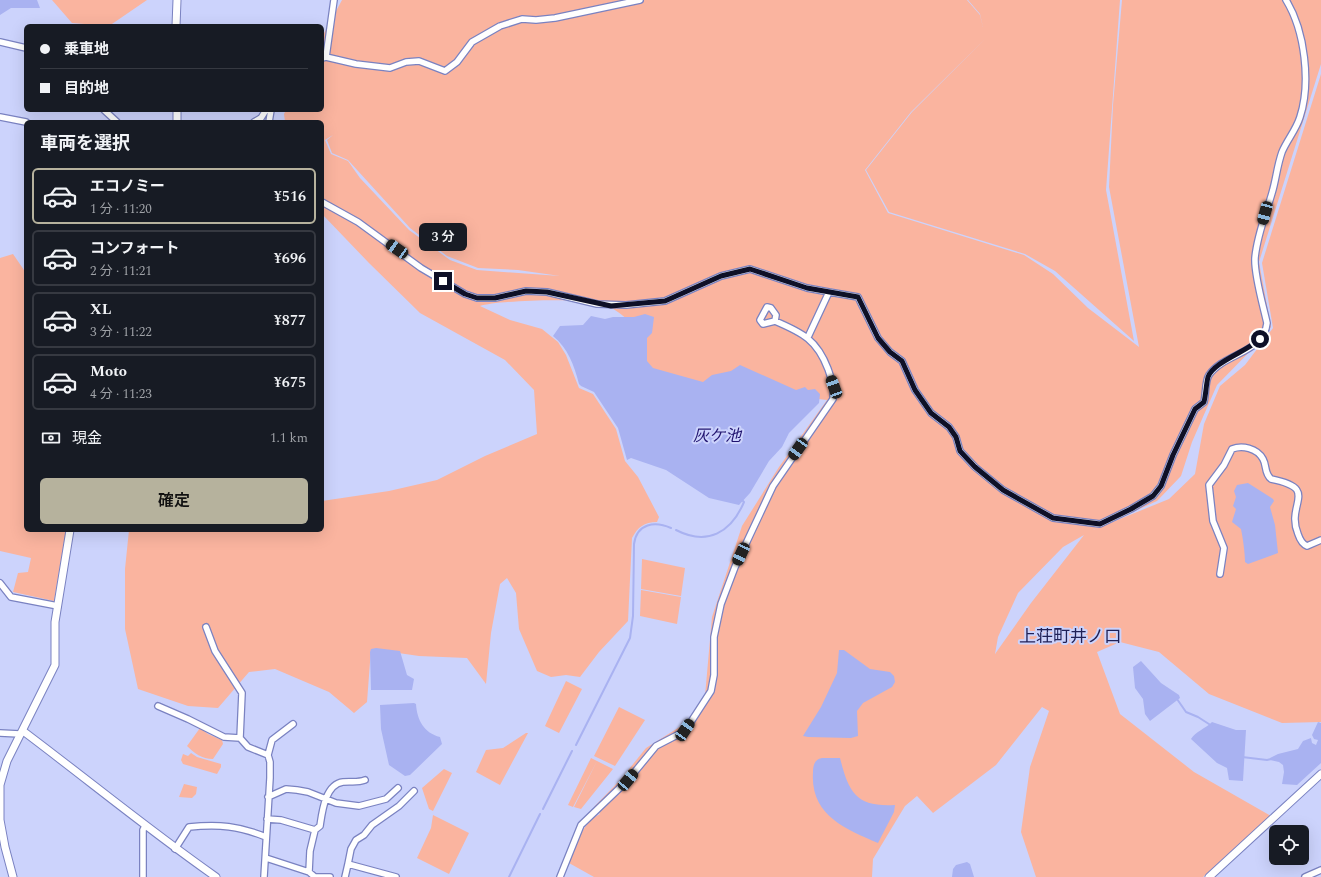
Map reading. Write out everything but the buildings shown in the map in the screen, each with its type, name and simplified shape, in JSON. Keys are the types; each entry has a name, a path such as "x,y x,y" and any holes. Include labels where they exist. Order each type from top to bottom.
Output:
{"street":[{"path":"176,24 177,0"},
{"path":"334,0 324,57 383,68 390,68 406,62 419,62 445,71 457,62 472,42 500,26 522,19 536,20 554,18 640,0"},
{"path":"324,203 358,222 421,268 465,294 477,298 495,298 526,291 547,292 597,304 626,305 665,301 721,276 750,269 807,288 858,297 878,338 890,352 902,361 913,386 931,413 949,427 956,437 960,451 975,467 1009,494 1053,518 1100,524 1131,509 1153,496 1161,486 1173,455 1195,409 1204,402 1208,376 1216,368 1254,345 1266,331 1267,323 1255,264 1256,252 1264,218 1273,191 1276,169 1300,117 1305,93 1305,63 1297,29 1286,0"},
{"path":"0,42 24,48"},
{"path":"106,112 114,120"},
{"path":"258,120 261,118 265,112"},
{"path":"0,117 24,122"},
{"path":"808,337 829,292"},
{"path":"560,877 581,825 628,780 656,746 685,730 711,691 714,675 714,637 721,604 735,567 772,486 833,399 834,387 825,360 818,347 808,337 776,320"},
{"path":"1220,574 1224,548 1213,521 1209,485 1224,465 1232,449 1237,447 1252,450 1263,458 1266,473 1271,479 1288,482 1298,489 1301,493 1300,502 1295,511 1295,518 1296,529 1300,538 1303,544 1307,546 1321,540"},
{"path":"13,877 0,820 0,785 3,772 55,665 55,622 70,532"},
{"path":"0,583 11,597 58,606"},
{"path":"206,627 215,651 242,693 240,738 248,747 268,755"},
{"path":"158,706 224,737 240,738"},
{"path":"264,877 270,762 268,755 272,740 293,724"},
{"path":"0,733 21,733 216,877"},
{"path":"1209,877 1321,774"},
{"path":"309,872 310,851 315,830 320,826 325,799 332,788 342,782 360,782 365,780"},
{"path":"268,797 286,789 308,792 349,806 365,805 386,800 398,788"},
{"path":"345,877 351,849 356,840 364,835 372,825 399,806 414,790"},
{"path":"267,819 281,820 315,830"},
{"path":"175,848 189,827 223,825 250,831 266,837"},
{"path":"143,877 143,830 145,826"},
{"path":"266,858 309,872 315,877 330,877"},
{"path":"348,864 396,877"},
{"path":"1305,877 1321,870"}],"shaded area":[{"path":"52,0 147,0 112,24 72,23"},
{"path":"342,0 967,0 980,15 983,27 980,14 968,0 1120,0 1106,190 1134,341 1055,271 1025,254 889,212 866,170 912,112 985,39 911,112 865,170 888,213 1024,255 1053,274 1088,308 1139,347 1109,187 1113,105 1122,0 1321,0 1321,64 1259,262 1271,327 1262,339 1217,385 1192,442 1181,476 1157,501 1093,530 1169,499 1195,474 1204,424 1220,386 1245,365 1273,328 1262,263 1321,74 1321,722 1282,723 1209,694 1159,652 1120,642 1097,652 1120,714 1194,772 1271,816 1203,877 1036,877 1021,832 1030,767 1049,711 1042,707 996,765 933,813 917,796 905,806 873,859 872,877 594,877 569,863 580,835 589,823 600,814 594,807 621,779 646,748 686,723 705,696 712,617 742,526 779,467 827,400 706,386 648,371 640,329 611,307 598,302 544,300 505,302 480,306 510,320 542,329 558,342 566,355 579,388 593,394 616,429 625,461 638,477 659,517 657,522 648,523 642,526 632,538 628,621 599,652 580,677 566,675 551,677 537,671 519,629 516,593 507,578 500,584 491,633 486,684 467,658 419,656 371,649 367,702 354,713 329,692 275,669 249,672 218,708 188,706 138,689 125,629 125,569 129,532 324,532 324,501 389,491 437,480 485,456 537,434 534,390 505,360 420,313 324,216 324,120 285,120 285,112 324,112 324,33","holes":["333,135 327,140 332,153 348,160 410,228 447,256 478,268 518,270 560,276 477,270 450,260 409,230 360,178 348,161 331,154 325,140","1084,535 1031,603 995,654 998,637 1018,593 1063,547"]},
{"path":"13,254 24,270 24,532 66,532 54,601 13,592 18,573 28,572 31,558 0,551 0,258"},
{"path":"642,559 685,568 681,596 641,589"},
{"path":"641,590 681,597 677,624 640,616"},
{"path":"566,681 582,689 559,733 545,726"},
{"path":"619,707 645,720 615,766 594,756"},
{"path":"200,728 208,734 222,740 223,744 213,759 198,755 187,746"},
{"path":"528,733 500,785 476,772 486,750 503,748"},
{"path":"191,753 197,757 221,764 217,774 183,764 181,760 183,754 188,756"},
{"path":"591,758 597,761 573,807 568,805"},
{"path":"597,761 613,769 581,809 574,807"},
{"path":"444,769 452,773 433,811 429,809 422,788"},
{"path":"184,784 197,787 196,794 192,798 179,797"},
{"path":"433,815 469,833 449,874 417,858 431,828"}],"water":[{"path":"0,0 37,0 40,8 11,8 0,15"},
{"name":"灰ケ池","path":"645,314 654,317 652,333 647,338 647,361 653,368 703,382 712,375 731,371 740,365 796,390 805,387 808,390 815,389 820,394 819,403 789,433 782,447 769,461 750,493 739,505 709,498 666,470 631,458 627,460 618,428 594,392 579,384 570,357 563,346 553,336 560,326 583,325 591,316 605,319 613,317 634,317"},
{"path":"1248,483 1274,501 1270,507 1275,525 1278,553 1248,564 1245,562 1241,529 1232,522 1236,509 1233,506 1236,497 1234,491 1237,485"},
{"path":"376,648 400,651 407,675 414,679 412,690 371,690 370,652 371,649"},
{"path":"839,650 844,650 870,669 890,672 894,676 895,682 892,687 863,703 857,711 858,736 851,738 803,736 821,707 837,673"},
{"path":"1141,661 1161,683 1179,695 1180,698 1150,721 1145,714 1143,699 1135,688 1133,667"},
{"path":"416,704 422,725 434,735 440,737 442,744 410,775 405,776 389,765 381,729 380,705"},
{"path":"1212,722 1236,730 1246,730 1243,781 1229,780 1227,768 1217,763 1191,739 1195,734"},
{"path":"1318,722 1321,723 1321,763 1297,785 1282,784 1284,772 1283,765 1279,762 1270,760 1270,758 1278,754 1298,749 1303,741 1311,738 1312,743 1316,745 1318,740 1314,739 1312,735"},
{"path":"822,758 840,758 851,789 863,800 882,805 895,805 894,812 878,843 842,826 824,810 817,799 814,787 813,772 815,763"},
{"path":"967,862 970,864 974,877 952,877 953,869 956,865"}],"waterway":[{"path":"676,530 687,535 698,537 717,534 725,529 739,513 744,502 742,500"},
{"path":"576,745 630,638 633,616 634,544 636,537 643,528 653,524 671,528"},
{"path":"1177,699 1186,712 1198,717 1212,726"},
{"path":"543,809 572,751"},
{"path":"1242,757 1267,760 1271,759"},
{"path":"509,877 540,814"}],"district":[{"name":"上荘町井ノ口","path":"1070,637"}],"route":[{"path":"443,281 465,294 477,298 495,298 526,291 547,292 611,306 665,301 721,276 750,269 763,272 807,288 848,294 858,297 878,338 890,352 902,361 915,390 931,413 949,427 956,437 960,451 975,467 1003,490 1046,515 1053,518 1086,524 1100,524 1131,509 1153,496 1161,486 1167,474 1173,455 1195,409 1204,402 1208,376 1216,368 1254,345 1260,339"}]}
